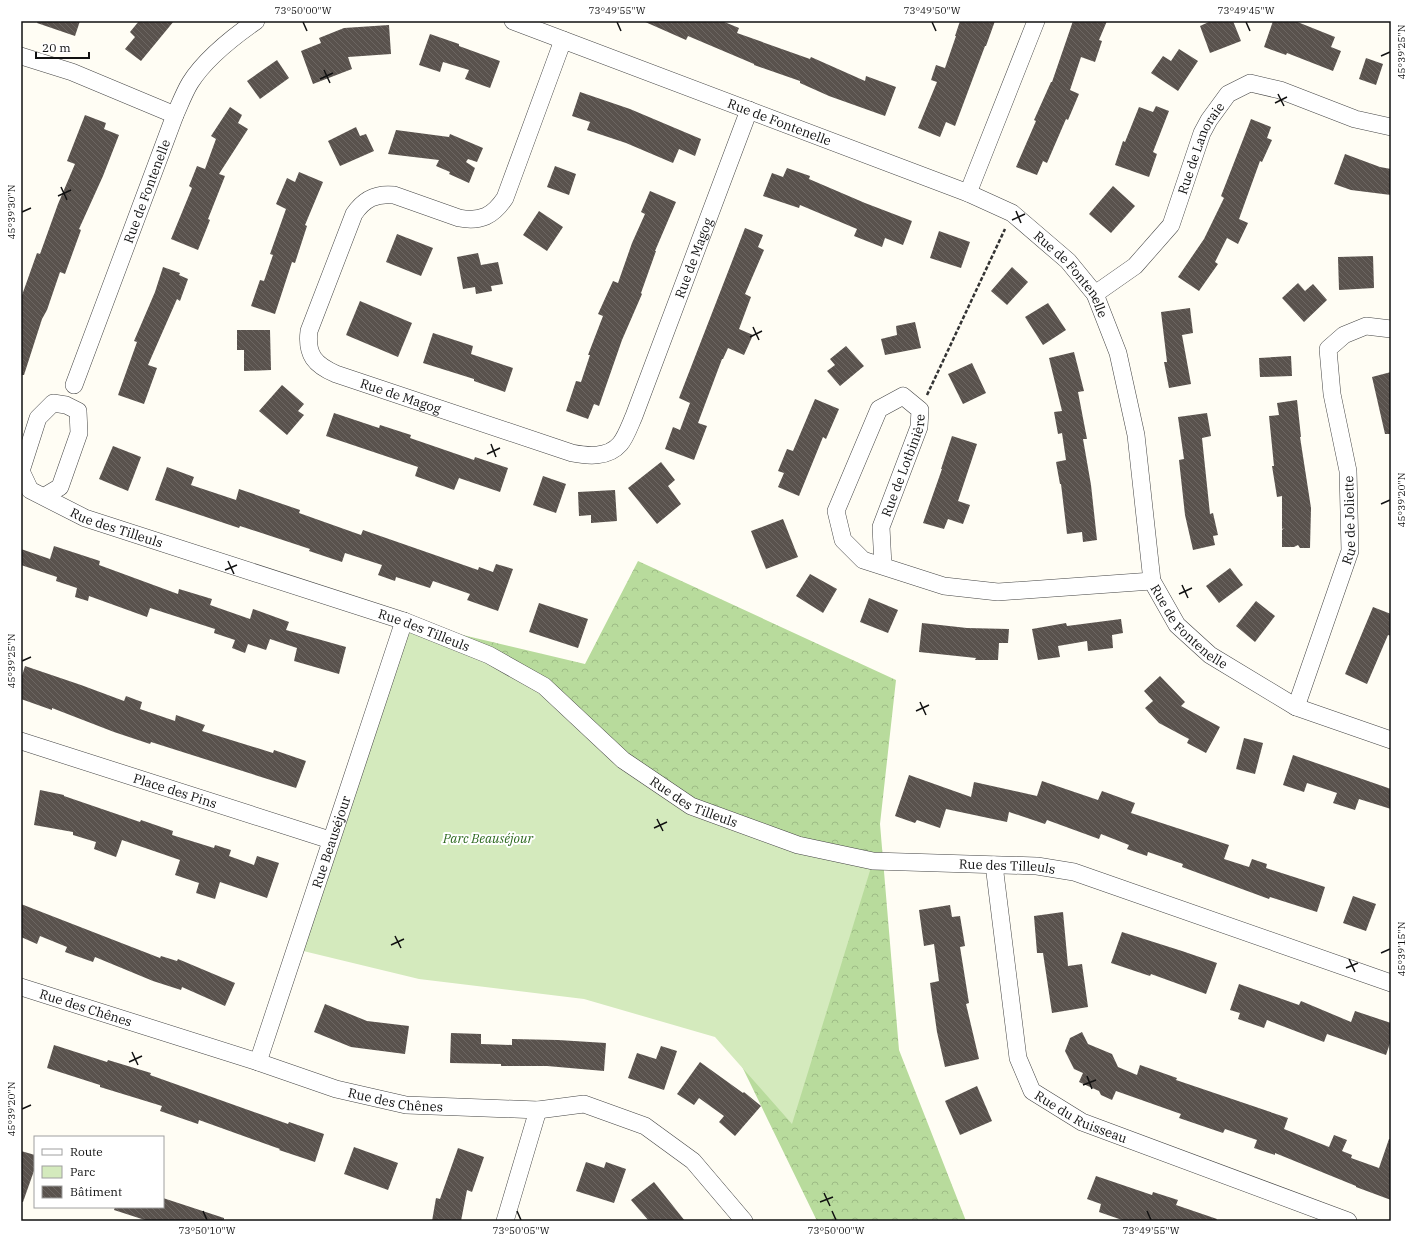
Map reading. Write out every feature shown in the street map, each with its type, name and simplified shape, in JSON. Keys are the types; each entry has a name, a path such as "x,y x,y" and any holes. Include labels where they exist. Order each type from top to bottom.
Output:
{"street":[{"name":"Rue de Fontenelle","path":"74,385 175,115 190,83 211,58 237,34 256,21"},
{"name":"Rue de Fontenelle","path":"513,21 968,193 1012,213 1068,261 1095,294 1118,353 1136,435 1152,581 1177,625 1210,654 1296,707 1391,740"},
{"path":"968,193 1036,21"},
{"name":"Rue de Magog","path":"563,40 505,198 495,212 486,217 468,220 387,194 372,197 359,207 354,214 309,331 309,349 317,363 326,370 572,452 596,455 614,449 620,444 634,416 749,110"},
{"path":"21,56 72,72 175,115"},
{"name":"Rue de Lanoraie","path":"1095,294 1135,266 1171,225 1202,133 1209,120 1228,94 1250,83 1280,90 1354,119 1391,127"},
{"name":"Rue de Joliette","path":"1296,707 1350,551 1348,471 1332,394 1328,349 1344,335 1366,326 1391,330"},
{"name":"Rue de Lotbinière","path":"883,566 881,527 919,427 920,410 903,396 879,409 836,511 843,540 863,560 944,586 998,592 1152,581"},
{"name":"Rue des Tilleuls","path":"45,496 60,487 79,433 78,411 66,405 53,403 38,418 21,471 30,490 45,496 86,518 404,621 490,655 544,686 623,760 691,806 798,845 873,860 1037,866 1074,872 1391,983"},
{"name":"Rue Beauséjour","path":"258,1062 330,840 404,621"},
{"name":"Place des Pins","path":"21,741 330,840"},
{"name":"Rue du Ruisseau","path":"994,865 1018,1058 1032,1091 1082,1122 1348,1221"},
{"name":"Rue des Chênes","path":"21,986 258,1062 336,1089 406,1105 538,1110 584,1104 645,1126 693,1161 744,1221"},
{"path":"505,1221 538,1110"}],"path":[{"path":"920,410 1012,213"}],"green space":[{"path":"638,561 896,680 880,824 899,1050 966,1221 817,1221 716,1013 404,621 585,664"},
{"name":"Parc Beauséjour","path":"404,621 544,686 691,806 873,861 792,1124 715,1037 584,999 419,979 295,949"}],"building":[{"path":"38,21 80,21 75,36 37,23"},
{"path":"139,21 174,21 141,61 125,49 135,37 130,32"},
{"path":"643,21 722,21 739,28 737,33 810,59 811,57 865,81 866,76 896,87 885,116 829,96 800,83 800,81 754,65 688,36 686,40"},
{"path":"960,21 995,21 955,126 946,122 940,137 918,128 937,82 931,80 936,65 945,68"},
{"path":"1073,21 1107,21 1099,40 1102,41 1095,62 1081,57 1070,90 1079,94 1068,120 1066,119 1047,163 1043,161 1037,175 1016,167 1036,121 1034,120 1052,82"},
{"path":"1211,21 1233,21 1241,41 1210,53 1200,26"},
{"path":"1273,21 1295,21 1335,37 1331,47 1341,51 1333,71 1287,53 1286,55 1264,47"},
{"path":"389,25 391,54 348,57 352,69 313,84 301,51 321,43 319,38 344,28"},
{"path":"430,34 500,61 490,88 465,79 469,70 443,62 440,72 419,65"},
{"path":"1179,49 1198,61 1178,91 1151,73 1163,56 1171,61"},
{"path":"1366,58 1383,64 1376,85 1359,79"},
{"path":"277,60 289,78 260,99 247,81"},
{"path":"580,92 630,109 701,139 695,156 679,149 673,163 626,143 587,130 590,122 572,116"},
{"path":"1156,106 1169,111 1153,152 1157,154 1149,177 1115,165 1123,141 1125,142 1139,107 1153,112"},
{"path":"230,107 242,115 238,123 248,129 219,174 225,176 208,219 210,220 198,250 171,239 192,188 189,186 197,166 205,169 216,139 211,136"},
{"path":"85,115 106,123 104,129 119,135 103,176 79,229 81,230 65,274 60,272 47,310 42,319 24,375 21,375 21,298 37,253 40,254 58,204 75,164 67,161"},
{"path":"1251,119 1271,127 1267,138 1272,140 1262,162 1260,161 1239,219 1248,223 1238,244 1227,238 1215,262 1218,264 1199,291 1178,277 1204,239 1224,198 1221,196"},
{"path":"356,127 360,136 366,134 374,151 340,166 328,141"},
{"path":"396,130 449,137 450,134 483,148 477,162 468,159 466,162 475,168 469,183 436,166 439,160 388,154"},
{"path":"1345,154 1380,167 1391,169 1391,195 1351,190 1334,184"},
{"path":"555,166 576,174 569,195 547,187"},
{"path":"787,168 810,176 809,179 865,203 912,221 903,245 885,238 882,247 854,236 857,229 800,205 799,208 763,196 772,173 783,177"},
{"path":"299,172 323,182 305,225 307,226 295,263 292,262 275,314 251,306 260,280 264,281 273,255 270,254 286,209 276,204 287,178 295,182"},
{"path":"1113,186 1135,206 1111,233 1089,214"},
{"path":"650,191 676,202 655,251 641,293 642,294 622,340 599,406 594,404 588,419 566,411 576,381 581,382 590,355 588,355 603,316 598,314 613,281 618,283 632,243 645,214 641,212"},
{"path":"539,211 563,227 547,251 523,235"},
{"path":"745,228 763,235 758,247 764,250 745,294 751,297 739,329 753,335 744,355 728,348 722,359 698,423 707,426 694,460 665,449 673,427 680,430 690,403 679,398"},
{"path":"939,231 970,242 961,268 930,258"},
{"path":"397,234 433,248 421,276 386,262"},
{"path":"478,253 481,265 498,262 503,284 491,286 492,291 476,294 475,287 463,289 457,257"},
{"path":"1373,256 1374,288 1339,290 1338,257"},
{"path":"163,267 180,273 179,275 188,279 180,301 177,299 148,365 157,368 144,404 118,395 137,342 134,341 155,292"},
{"path":"1012,267 1028,282 1007,305 991,291"},
{"path":"1298,283 1305,291 1313,284 1327,300 1304,322 1282,298"},
{"path":"360,301 412,323 398,357 346,335"},
{"path":"1048,303 1066,330 1043,345 1025,317"},
{"path":"1190,308 1193,333 1182,335 1191,384 1169,388 1164,362 1167,362 1161,312"},
{"path":"915,322 921,348 885,355 881,339 897,335 896,326"},
{"path":"237,330 270,330 271,370 244,371 244,350 237,350"},
{"path":"433,333 473,346 471,354 513,368 505,392 474,381 474,379 423,363"},
{"path":"846,346 864,366 840,386 827,371 835,365 830,359"},
{"path":"1074,352 1084,391 1078,392 1087,439 1083,439 1091,485 1097,540 1083,542 1082,532 1067,534 1061,484 1056,462 1066,460 1062,433 1058,434 1054,412 1062,411 1049,358"},
{"path":"1291,356 1292,376 1260,377 1259,358"},
{"path":"972,363 986,393 963,404 948,374"},
{"path":"1391,372 1391,434 1385,434 1372,377"},
{"path":"282,385 304,404 298,411 304,415 287,435 259,411"},
{"path":"815,399 839,409 826,439 823,437 799,496 778,487 784,473 778,471 787,449 793,451"},
{"path":"1297,400 1300,437 1311,508 1310,548 1300,548 1298,545 1294,547 1282,547 1282,530 1284,528 1282,529 1282,496 1277,497 1272,466 1274,466 1269,416 1279,415 1277,403"},
{"path":"334,413 379,428 380,425 411,435 410,438 474,460 475,457 508,468 500,492 459,478 454,490 415,476 418,467 326,436"},
{"path":"1207,413 1211,436 1202,438 1210,514 1213,513 1218,535 1213,536 1215,545 1193,550 1185,515 1179,460 1184,459 1178,417"},
{"path":"952,436 977,444 958,501 970,505 963,524 948,519 944,529 923,523"},
{"path":"113,446 141,457 128,491 99,479"},
{"path":"661,462 675,480 668,486 681,504 657,524 628,488"},
{"path":"167,467 194,477 191,485 236,500 239,489 300,510 299,513 361,535 363,530 478,570 479,567 493,572 496,564 513,569 498,611 467,600 470,594 433,581 430,588 396,577 395,581 378,575 382,565 345,553 342,562 309,551 310,549 240,526 239,528 155,500"},
{"path":"543,476 566,484 556,513 533,505"},
{"path":"615,490 617,521 591,523 591,515 579,516 578,492"},
{"path":"783,519 798,557 766,569 751,531"},
{"path":"54,546 100,561 99,565 178,594 179,589 212,599 210,605 250,619 253,609 289,622 286,630 346,647 339,674 294,661 297,648 270,639 266,650 248,644 245,653 232,648 235,640 214,633 215,629 150,608 147,617 89,596 88,601 75,597 77,588 56,581 57,577 21,565 21,549 50,559"},
{"path":"1230,568 1243,585 1219,603 1206,586"},
{"path":"810,574 837,589 823,613 796,596"},
{"path":"869,598 898,610 888,633 860,622"},
{"path":"1256,601 1275,616 1255,642 1236,626"},
{"path":"539,603 588,619 578,648 529,632"},
{"path":"1373,607 1391,614 1391,636 1388,635 1367,684 1345,674"},
{"path":"1121,619 1123,633 1112,635 1113,648 1088,651 1087,641 1058,646 1060,657 1038,660 1032,629 1066,623 1067,626"},
{"path":"922,623 967,628 1009,629 1008,643 999,643 998,660 975,660 976,658 919,652"},
{"path":"25,666 124,701 126,696 142,702 140,709 175,721 176,715 205,725 202,731 273,753 274,750 306,761 296,788 151,742 150,744 52,708 52,710 21,699 21,679"},
{"path":"1160,676 1185,702 1181,706 1220,727 1206,753 1187,743 1189,739 1159,723 1145,708 1153,701 1144,691"},
{"path":"1244,738 1263,743 1255,774 1236,769"},
{"path":"1293,755 1391,789 1391,809 1359,799 1355,810 1333,803 1337,793 1307,783 1304,792 1283,785"},
{"path":"909,775 971,797 974,782 1037,796 1042,781 1098,800 1102,791 1135,803 1131,813 1229,845 1224,859 1249,867 1252,859 1267,864 1266,868 1325,887 1317,912 1270,897 1269,899 1182,867 1183,864 1148,852 1147,856 1127,849 1129,845 1101,834 1099,839 1047,820 1045,824 1009,812 1007,822 946,809 940,828 917,820 915,823 895,816"},
{"path":"40,790 64,795 140,822 141,820 173,831 172,835 214,848 215,845 231,850 229,856 254,865 257,856 279,863 267,898 220,882 215,899 196,893 199,883 175,875 180,860 122,840 116,857 94,849 96,842 73,835 73,832 34,825"},
{"path":"1353,896 1376,904 1366,931 1343,923"},
{"path":"21,904 160,958 161,956 177,961 178,959 235,983 225,1006 182,987 181,990 153,981 95,957 93,962 65,952 67,947 40,936 37,944 21,937"},
{"path":"950,905 952,917 960,916 965,946 960,947 969,1003 966,1004 979,1059 945,1067 937,1032 930,983 939,981 934,944 924,946 919,910"},
{"path":"1063,912 1068,966 1082,964 1088,1007 1052,1013 1043,953 1037,953 1034,916"},
{"path":"1122,932 1217,963 1206,994 1151,974 1150,976 1111,963"},
{"path":"1239,984 1299,1005 1301,1001 1351,1022 1355,1011 1391,1023 1391,1040 1386,1055 1327,1034 1324,1042 1267,1020 1264,1028 1238,1019 1240,1013 1230,1010"},
{"path":"325,1004 367,1021 409,1026 405,1054 351,1047 314,1032"},
{"path":"1082,1032 1088,1044 1112,1054 1118,1067 1137,1075 1140,1065 1177,1078 1176,1080 1288,1118 1284,1129 1329,1147 1334,1135 1347,1140 1342,1151 1352,1155 1351,1158 1379,1168 1389,1139 1391,1139 1391,1200 1275,1153 1275,1155 1254,1148 1257,1140 1225,1129 1223,1133 1179,1118 1181,1114 1116,1091 1112,1100 1101,1095 1099,1091 1079,1082 1083,1073 1074,1069 1065,1051 1070,1038"},
{"path":"451,1033 481,1034 481,1044 512,1045 512,1039 606,1043 604,1071 547,1066 501,1066 501,1064 450,1063"},
{"path":"54,1045 107,1062 108,1060 151,1073 150,1075 288,1124 289,1122 324,1134 315,1162 199,1120 198,1124 160,1111 162,1106 100,1087 100,1085 47,1068"},
{"path":"661,1046 677,1051 664,1090 628,1078 637,1053 656,1059"},
{"path":"700,1062 743,1093 744,1092 761,1106 735,1136 719,1122 724,1116 699,1098 694,1105 677,1094"},
{"path":"977,1086 992,1121 960,1135 945,1101"},
{"path":"354,1147 398,1163 388,1190 344,1174"},
{"path":"458,1148 484,1157 472,1192 467,1190 461,1221 432,1221 436,1198 440,1199"},
{"path":"21,1151 34,1155 34,1171 23,1202 21,1202"},
{"path":"586,1162 604,1168 606,1162 626,1169 614,1203 576,1191"},
{"path":"1096,1176 1152,1195 1153,1192 1178,1200 1176,1205 1217,1219 1216,1221 1125,1221 1099,1212 1101,1204 1087,1199"},
{"path":"654,1182 685,1221 649,1221 631,1200"},
{"path":"164,1198 224,1218 224,1221 148,1221 114,1210 115,1208 164,1208"}]}
